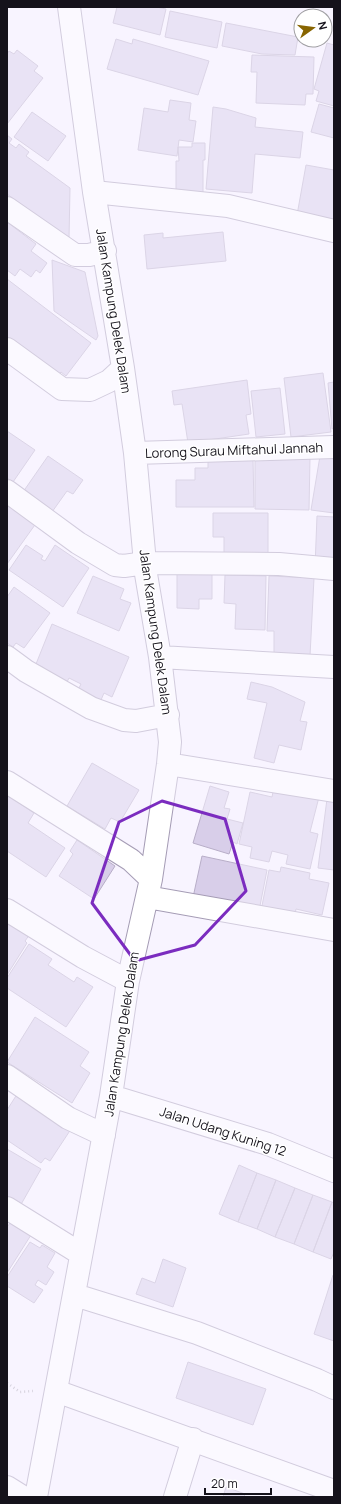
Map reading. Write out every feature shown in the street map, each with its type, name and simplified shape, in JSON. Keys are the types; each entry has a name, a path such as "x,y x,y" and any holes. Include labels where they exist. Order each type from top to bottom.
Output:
{"street":[{"name":"Jalan Kampung Delek Dalam","path":"36,1497 75,1295 80,1254 111,1096 128,981 149,888 170,742 160,657 145,563 135,453 105,251 94,192 69,7"},
{"path":"94,192 228,206 334,231"},
{"path":"7,208 76,255 89,255 105,251"},
{"path":"7,350 62,389 90,390 109,380 123,368"},
{"name":"Lorong Surau Miftahul Jannah","path":"135,453 334,447"},
{"path":"7,492 78,543 115,565 124,566 145,563 279,564 334,569"},
{"path":"7,657 26,670 91,708 124,720 136,721 168,715"},
{"path":"160,657 334,667"},
{"path":"168,764 334,791"},
{"path":"7,782 131,860 149,888 334,930"},
{"path":"7,910 83,957 128,981"},
{"path":"7,1076 68,1118 104,1135"},
{"name":"Jalan Udang Kuning 12","path":"111,1096 268,1144 334,1171"},
{"path":"7,1208 80,1254"},
{"path":"75,1295 197,1333 334,1388"},
{"path":"56,1391 193,1439 334,1491"},
{"path":"175,1497 193,1439"},
{"path":"7,1488 24,1497"}],"path":[{"path":"7,1383 20,1392 56,1391"}],"highlighted area":[{"path":"162,801 225,819 246,891 195,945 135,961 92,903 119,822"}],"building":[{"path":"117,7 156,7 166,9 160,35 113,23"},
{"path":"170,11 222,22 217,48 165,37"},
{"path":"226,23 293,36 293,48 296,48 295,55 262,54 222,46"},
{"path":"116,39 132,44 133,39 209,61 198,95 107,69"},
{"path":"334,45 334,106 316,101 319,91 314,89 326,48 333,48"},
{"path":"17,50 38,66 34,71 43,78 7,124 7,54 9,51 14,54"},
{"path":"252,55 314,57 313,94 306,94 305,105 256,103 257,72 251,72"},
{"path":"170,100 191,103 189,120 196,121 193,142 179,140 177,156 138,150 144,108 168,112"},
{"path":"319,104 334,108 334,138 311,132"},
{"path":"213,107 226,109 256,118 255,127 303,132 300,158 255,154 252,193 206,189"},
{"path":"32,112 66,136 48,161 14,137"},
{"path":"7,135 12,139 9,143 16,148 19,144 29,152 26,156 70,188 69,239 7,194"},
{"path":"192,143 205,143 205,160 203,160 203,197 176,197 176,161 179,161 178,147 192,147"},
{"path":"306,165 334,170 334,222 297,215"},
{"path":"7,222 36,244 31,251 47,263 40,273 36,270 31,277 20,269 15,276 7,270"},
{"path":"223,232 226,261 147,269 144,235 163,233 163,238"},
{"path":"52,260 85,272 98,336 96,340 54,311"},
{"path":"7,279 91,343 66,376 61,372 53,381 7,346"},
{"path":"323,373 331,432 291,437 284,378"},
{"path":"247,380 251,414 246,415 249,434 188,443 182,404 174,405 172,391"},
{"path":"334,382 334,428 332,429 328,383"},
{"path":"280,388 285,434 256,437 251,391"},
{"path":"7,431 35,450 13,482 7,478"},
{"path":"321,450 334,452 334,513 311,510"},
{"path":"48,456 83,480 73,494 67,491 52,512 23,492"},
{"path":"274,457 310,457 309,510 255,509 255,460 274,460"},
{"path":"208,460 253,460 254,507 176,507 176,480 195,480 195,468 208,468"},
{"path":"7,500 37,522 7,564"},
{"path":"213,513 268,513 268,560 224,561 224,537 213,537"},
{"path":"317,516 334,517 334,568 315,567"},
{"path":"26,545 43,556 41,559 45,561 55,545 89,568 63,607 9,570"},
{"path":"177,573 212,574 212,599 199,599 199,609 177,608"},
{"path":"225,575 266,576 265,630 235,629 236,604 224,603"},
{"path":"93,576 124,589 120,599 131,603 119,631 77,613"},
{"path":"269,576 314,578 310,656 274,655 274,631 267,631"},
{"path":"14,587 50,613 24,648 16,643 13,647 7,643 7,597"},
{"path":"52,624 129,657 112,697 104,693 101,700 78,690 81,684 69,678 66,684 42,674 44,668 36,664"},
{"path":"251,682 272,687 305,702 300,721 307,722 301,750 279,745 274,763 254,758 267,703 247,699"},
{"path":"92,763 139,790 120,822 111,818 105,829 67,806"},
{"path":"210,786 229,792 224,808 230,809 227,819 243,823 237,844 233,842 229,854 193,843"},
{"path":"274,787 319,797 310,832 318,834 310,869 286,864 288,855 272,851 269,862 250,858 252,847 239,844 250,792 272,797"},
{"path":"7,795 34,813 28,823 65,848 46,877 7,851"},
{"path":"327,799 334,800 334,870 318,868"},
{"path":"77,840 115,866 94,899 59,876 73,854 70,851"},
{"path":"202,856 267,870 258,916 192,902"},
{"path":"281,867 310,873 309,879 329,883 322,915 296,909 293,923 260,916 269,870 280,872"},
{"path":"7,919 30,934 25,941 27,943 7,975"},
{"path":"29,944 52,959 48,965 74,982 77,977 93,987 66,1027 7,988 7,978"},
{"path":"35,1017 89,1052 80,1066 90,1073 72,1103 7,1062"},
{"path":"21,1088 75,1123 50,1161 45,1158 41,1163 7,1140 7,1110"},
{"path":"7,1149 41,1169 19,1208 7,1200"},
{"path":"239,1165 257,1173 238,1222 219,1214"},
{"path":"257,1173 276,1180 257,1229 238,1222"},
{"path":"276,1180 295,1188 275,1237 257,1229"},
{"path":"295,1188 313,1195 294,1244 275,1237"},
{"path":"313,1195 332,1202 313,1252 294,1244"},
{"path":"332,1202 334,1203 334,1252 331,1259 313,1252"},
{"path":"11,1222 31,1235 7,1273 7,1227"},
{"path":"30,1242 40,1248 42,1245 55,1253 47,1267 54,1272 46,1285 38,1280 35,1285 43,1290 34,1303 7,1286 7,1277"},
{"path":"163,1259 186,1268 173,1307 136,1294 142,1278 155,1283"},
{"path":"334,1275 334,1341 314,1334"},
{"path":"188,1362 266,1389 253,1425 176,1398"},
{"path":"226,1487 245,1494 244,1497 223,1497"}]}
